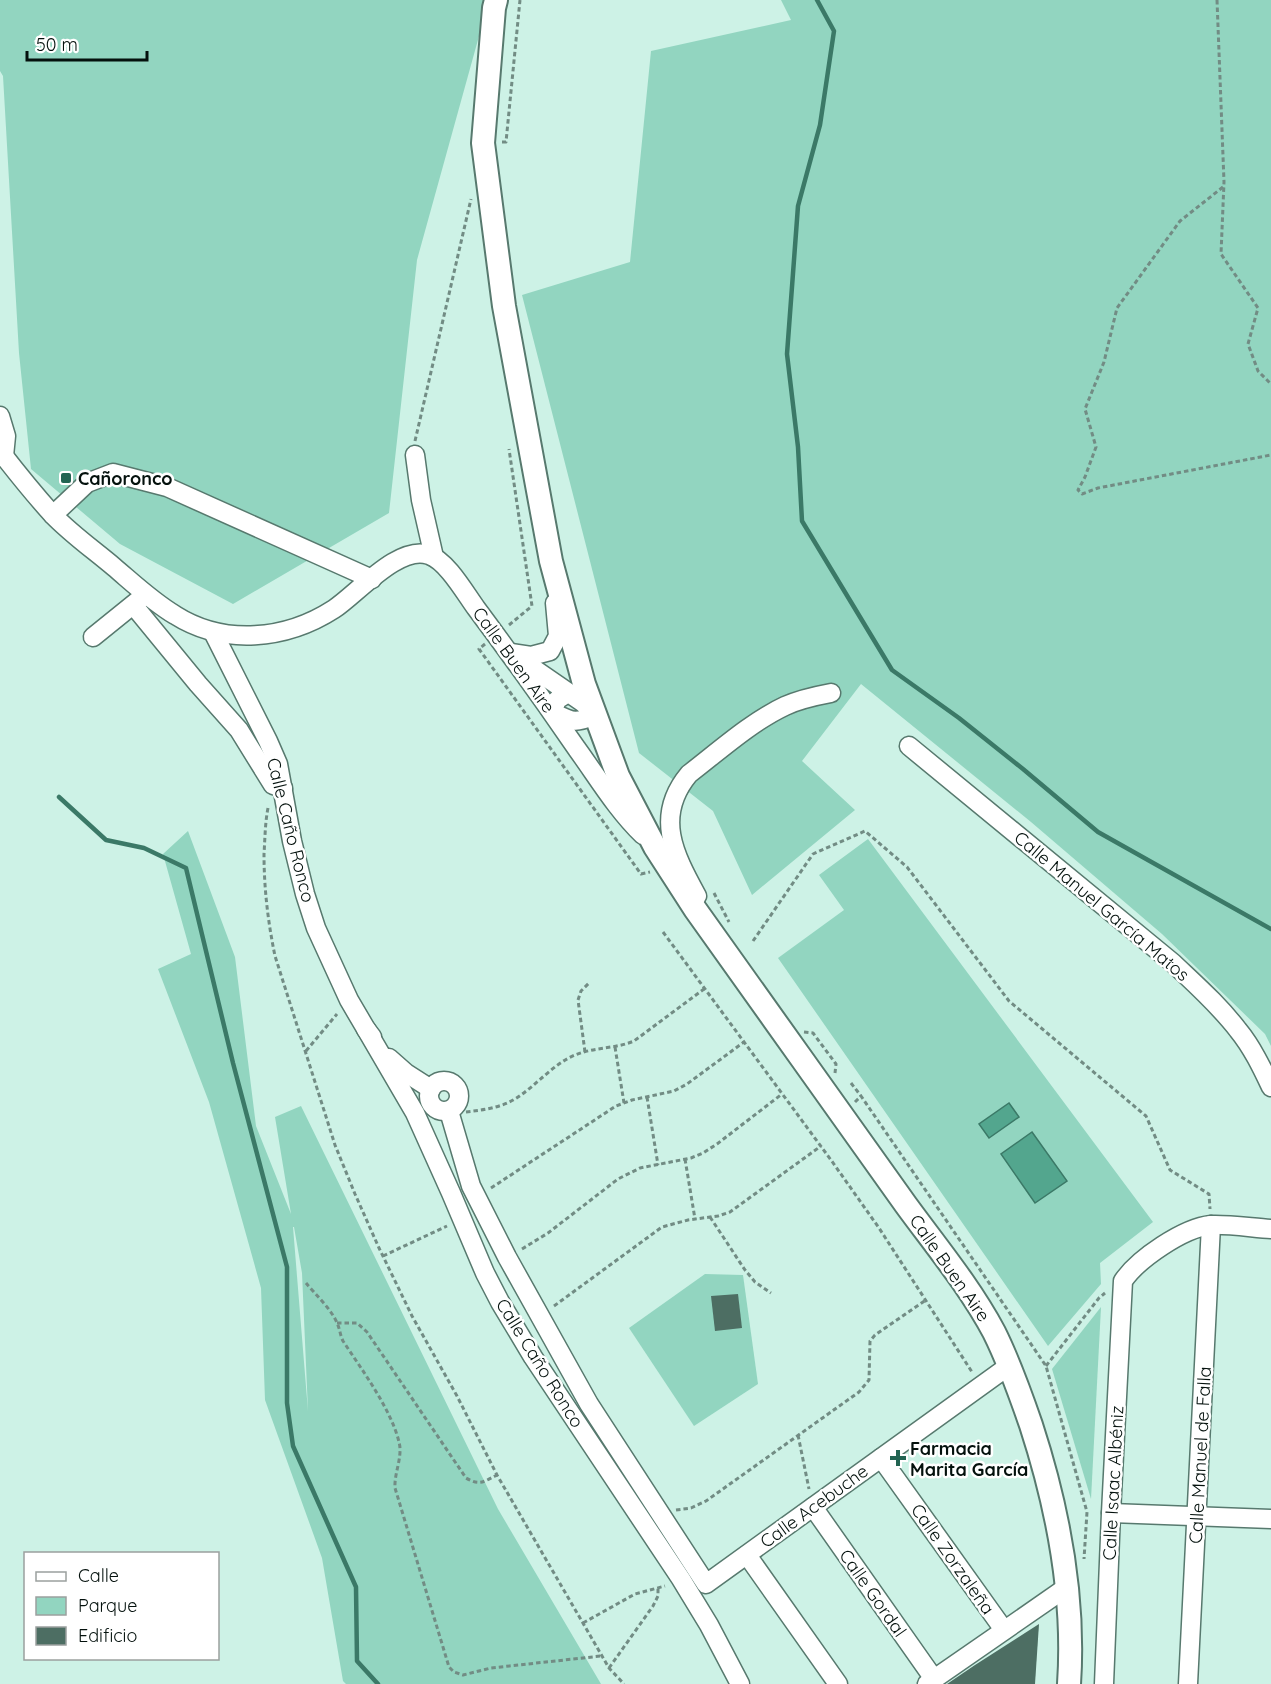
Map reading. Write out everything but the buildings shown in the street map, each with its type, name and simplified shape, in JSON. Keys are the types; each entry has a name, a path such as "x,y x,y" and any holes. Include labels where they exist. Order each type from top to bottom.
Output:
{"main road":[{"path":"496,0 483,144 504,306 551,561 584,684 618,776 655,847 694,909"},
{"path":"538,487 577,618 642,802 673,870 694,909"},
{"name":"Calle Buen Aire","path":"694,909 842,1113 980,1310 1010,1365 1039,1452 1055,1516 1067,1587 1071,1640 1069,1684"}],"street":[{"path":"0,416 6,436 2,454 53,515 176,616 213,632 254,636 298,628 334,609 393,562 411,554 427,554 434,557"},
{"name":"Calle Buen Aire","path":"415,454 425,521 434,557 447,570 509,652 617,804 655,847"},
{"path":"53,515 87,483 113,473 167,487 372,579"},
{"path":"509,652 531,656 550,651 558,636 551,561"},
{"path":"93,637 147,594"},
{"path":"139,612 239,730 269,779 279,787"},
{"name":"Calle Caño Ronco","path":"213,632 278,764 279,787 305,894 316,928 349,1000 415,1113 485,1273 521,1338 681,1579 709,1625 740,1684"},
{"path":"509,652 588,706 596,715 580,722 570,721 552,712 557,700 568,693"},
{"path":"738,970 692,887 672,844 670,829 672,804 680,785 689,774 763,718 785,705 831,693"},
{"name":"Calle Manuel García Matos","path":"909,746 1173,963 1239,1031 1261,1065 1271,1087"},
{"name":"Calle Caño Ronco","path":"366,1029 393,1062 431,1089"},
{"path":"442,1081 450,1082 459,1093 459,1100 450,1113 435,1108 429,1096 431,1089 442,1081"},
{"path":"450,1113 476,1196 507,1257 589,1404 659,1513"},
{"path":"1123,1281 1137,1264 1172,1240 1194,1230 1211,1225 1271,1229"},
{"name":"Calle Manuel de Falla","path":"1188,1684 1211,1225"},
{"name":"Calle Isaac Albéniz","path":"1104,1684 1123,1281"},
{"name":"Calle Acebuche","path":"659,1513 706,1584 1010,1365"},
{"name":"Calle Zorzaleña","path":"881,1458 1004,1630"},
{"name":"Calle Gordal","path":"813,1508 930,1682"},
{"path":"1111,1513 1271,1519"},
{"path":"747,1555 838,1684"},
{"path":"930,1682 1067,1587"}],"path":[{"path":"483,144 506,142 520,0"},
{"path":"1217,0 1223,187 1221,255 1258,308 1248,344 1258,370 1271,384"},
{"path":"1223,187 1180,221 1117,308 1104,362 1085,409 1096,447 1078,489 1082,494 1098,488 1271,455"},
{"path":"415,454 415,441 473,189"},
{"path":"279,787 266,817 265,894 269,927 285,992 335,1145 355,1194 412,1316 457,1396 497,1475 609,1668 624,1684"},
{"path":"753,941 813,854 865,831 907,867 1009,1001 1146,1116 1170,1170 1209,1194 1211,1225"},
{"path":"663,932 879,1228 981,1386"},
{"path":"585,1052 578,1000 581,992 590,982"},
{"path":"450,1113 504,1105 574,1055 634,1041 704,988"},
{"path":"306,1051 349,1000"},
{"path":"476,1196 607,1112 624,1103 674,1091 687,1084 744,1042"},
{"path":"615,1047 624,1103"},
{"path":"851,1083 1046,1366 1087,1512"},
{"path":"507,1257 548,1233 618,1179 640,1168 703,1153 782,1094"},
{"path":"842,1113 861,1096"},
{"path":"647,1097 658,1165"},
{"path":"540,1316 662,1227 730,1212 821,1146"},
{"path":"685,1159 695,1219"},
{"path":"710,1217 745,1270 755,1282 771,1293"},
{"path":"383,1256 462,1218"},
{"path":"1046,1366 1099,1298 1123,1281"},
{"path":"306,1283 337,1323 342,1338 360,1363 391,1420 400,1443 394,1480 395,1488 449,1666 454,1672 463,1675 491,1668 602,1656"},
{"path":"659,1513 691,1508 706,1501 859,1392 869,1380 870,1341 875,1335 926,1300"},
{"path":"337,1323 357,1323 367,1332 466,1478 480,1483 497,1475"},
{"path":"798,1435 813,1508"},
{"path":"583,1623 635,1594 681,1579"},
{"path":"609,1668 653,1606 658,1596 658,1588"}],"green space":[{"path":"0,0 489,0 417,260 389,513 233,604 120,544 31,469 19,353 3,76 0,71"},
{"path":"781,0 1271,0 1271,1046 1265,1034 1162,934 1031,822 861,684 802,761 855,810 752,895 713,811 639,753 522,295 630,262 651,51 791,20"},
{"path":"188,831 235,957 256,1126 291,1214 275,1117 301,1106 498,1509 601,1684 346,1684 343,1681 322,1558 265,1400 261,1288 209,1102 158,969 191,954 163,854","holes":["293,1227 302,1273 308,1411"]},
{"path":"868,839 1153,1222 1100,1263 1101,1284 1048,1346 778,958 844,910 819,875"},
{"path":"705,1274 743,1275 758,1384 694,1426 629,1328"},
{"path":"1101,1307 1091,1499 1052,1369"}],"shaded area":[{"path":"1009,1103 1019,1117 989,1138 979,1124"},
{"path":"1032,1132 1067,1181 1035,1203 1001,1154"}],"waterway":[{"path":"817,0 834,31 820,125 798,206 787,354 798,447 802,521 892,670 959,718 1098,832 1271,929"},
{"path":"59,797 106,840 144,848 186,868 233,1063 287,1267 287,1403 293,1446 356,1587 357,1661 378,1684"}],"place":[{"name":"Cañoronco","path":"66,478"},
{"name":"Farmacia Marita García","path":"898,1458"}]}
